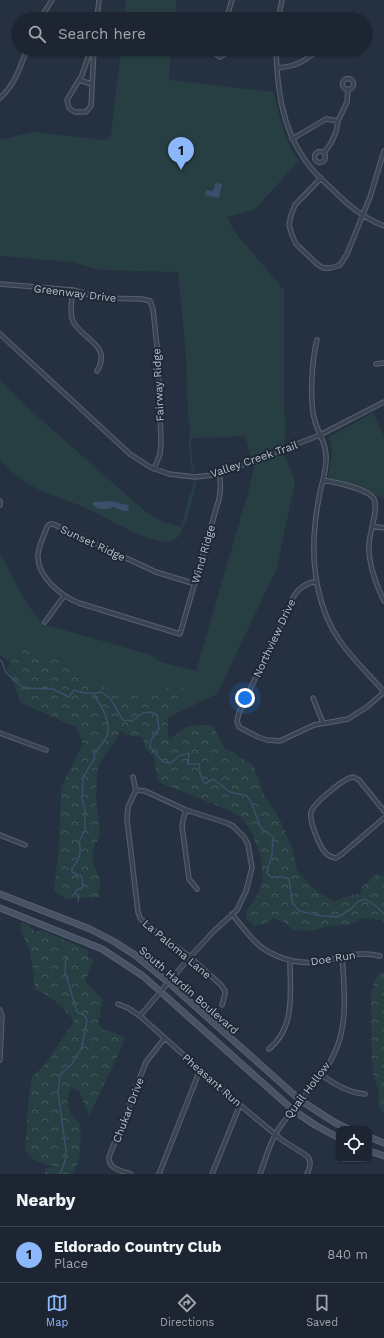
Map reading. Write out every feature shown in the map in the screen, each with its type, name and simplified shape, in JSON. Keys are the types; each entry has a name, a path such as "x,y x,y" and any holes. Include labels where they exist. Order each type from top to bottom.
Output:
{"main road":[{"name":"South Hardin Boulevard","path":"0,894 101,935 135,955 168,982 300,1100 342,1126"},
{"name":"South Hardin Boulevard","path":"0,908 102,949 124,962 143,976 293,1110 315,1125 336,1136"},
{"path":"372,1138 384,1143"},
{"path":"372,1152 384,1156"}],"street":[{"path":"44,12 51,1 45,0"},
{"path":"98,0 98,12"},
{"path":"228,12 232,0"},
{"path":"279,12 282,0"},
{"path":"0,98 16,79 24,56"},
{"path":"89,56 79,80 67,102 70,109 75,112 84,113 89,110 91,104 92,56"},
{"path":"276,56 282,108 292,139 305,160 345,203 362,216 384,226"},
{"path":"277,68 300,64 310,56"},
{"path":"79,80 92,84"},
{"path":"324,153 334,136 338,120 346,105 348,89"},
{"path":"292,139 326,119 338,120"},
{"path":"321,178 295,205 290,222 294,241 315,262 328,268 335,267 342,263 346,257 370,197 384,152"},
{"name":"Greenway Drive","path":"0,284 73,290 101,298 144,299 150,301"},
{"path":"73,290 72,318 75,324 99,349 102,361 97,371"},
{"name":"Fairway Ridge","path":"150,301 153,309 158,356 161,446 159,458 154,469"},
{"name":"Valley Creek Trail","path":"0,334 130,454 142,463 170,474 201,477 219,473 320,435 384,402"},
{"path":"313,698 323,723 348,718 367,706 384,692 356,662 339,640 327,614 316,581 314,535 317,509 326,461 326,454 315,422 312,404 313,358 317,340"},
{"path":"376,364 384,363"},
{"name":"Wind Ridge","path":"180,634 220,494 221,484 219,473"},
{"path":"323,480 343,484 364,492 374,498 375,510 369,543 371,564 384,601"},
{"name":"Sunset Ridge","path":"180,634 79,603 64,596 47,580 38,561 40,546 48,527 51,524 156,572 195,584"},
{"path":"372,526 384,528"},
{"name":"Northview Drive","path":"316,581 298,590 294,596 239,713 237,721 239,727 258,738 274,741 284,739 307,728 323,723"},
{"path":"45,622 64,596"},
{"path":"0,733 46,750"},
{"path":"133,776 136,790 145,791 186,810 233,826 244,837 248,844 252,861 252,874 241,904 190,957 140,1016"},
{"path":"384,811 359,780 353,776 345,780 315,804 310,814 313,828 323,850 329,856 336,858 384,818"},
{"name":"La Paloma Lane","path":"136,790 128,807 127,819 138,912 140,918 148,926 190,957 224,988 225,994 222,1005"},
{"path":"186,810 182,826 189,879 197,889"},
{"path":"0,835 25,845"},
{"name":"Doe Run","path":"232,914 251,937 262,947 290,960 317,962 363,953 380,956"},
{"name":"Quail Hollow","path":"260,1174 276,1134 282,1124 321,1075 335,1053 342,1028 344,997 342,956"},
{"path":"269,1049 277,1043 289,1019 290,960"},
{"name":"Pheasant Run","path":"118,1004 128,1008 140,1016 164,1039 240,1104 276,1134 310,1158 310,1165 307,1174"},
{"path":"0,1010 2,1016 0,1060"},
{"name":"Chukar Drive","path":"131,1174 112,1166 109,1163 109,1157 146,1062 164,1039"},
{"path":"159,1174 200,1070"},
{"path":"321,1075 354,1094 364,1094"},
{"path":"212,1174 240,1104"}],"green space":[{"path":"126,0 177,0 175,12 125,12"},
{"path":"120,56 171,56 169,80 274,92 283,128 299,161 254,210 227,217 234,231 284,290 284,454 295,481 277,568 217,694 167,718 127,713 15,666 0,655 0,556 3,558 26,602 46,625 148,654 161,662 196,671 254,468 245,435 194,438 191,440 192,459 195,471 192,471 189,452 190,425 188,416 186,357 178,272 100,270 72,262 0,256 0,140 33,132 105,140 111,135"},
{"path":"0,380 29,409 146,512 163,522 181,527 194,481 197,481 185,523 177,538 172,541 164,542 153,540 129,530 86,508 31,486 11,471 0,459"},
{"path":"373,413 384,436 384,498 328,477 332,451 329,437"},
{"path":"20,645 38,655 58,660 78,670 84,679 108,689 150,695 176,685 195,694 180,702 171,711 168,723 169,740 186,727 198,725 213,726 224,747 254,766 264,795 279,818 291,845 298,872 313,888 333,901 360,894 362,887 377,874 384,876 384,922 381,920 362,918 350,925 329,926 310,931 293,930 284,922 274,918 264,924 255,926 246,919 247,910 259,893 263,879 261,857 251,831 241,817 221,807 158,782 154,757 146,749 142,737 127,735 120,730 116,739 98,766 96,798 100,834 94,848 92,862 100,878 99,897 66,899 54,890 59,849 61,787 83,744 77,728 20,702 7,669"},
{"path":"21,923 28,924 35,932 41,930 88,950 88,957 94,960 85,981 103,1000 98,1023 102,1029 125,1037 120,1051 89,1116 79,1091 71,1088 69,1093 68,1108 80,1124 81,1144 78,1162 73,1174 45,1174 45,1169 55,1167 30,1157 25,1148 29,1095 32,1077 43,1067 74,1021 47,995 35,990 30,954 21,931"},
{"path":"384,972 384,1114 378,1104 379,1093 373,1073 371,998 374,982 379,973"}],"water":[{"path":"215,183 222,184 219,198 205,195 206,190 212,191 214,189"},
{"path":"110,501 128,505 129,511 123,511 113,507 100,509 92,504 94,502"}],"waterway":[{"path":"0,660 6,673 24,688 53,689 69,697 74,690 87,693 101,692 110,698 123,720 132,721 143,713 151,712 157,715 159,729 151,740 150,747 163,762 171,763 179,756 189,753 188,764 199,764 200,774 205,784 213,779 230,792 247,796 251,802 261,828 273,837 272,854 267,873 271,877 285,877 289,879 292,902 299,911 322,916 338,917 351,909 357,902 365,899 384,914"},
{"path":"78,901 79,896 75,893 77,889 83,887 82,877 72,872 72,868 79,856 79,842 85,830 85,808 82,799 83,777 95,758 94,754 106,738 108,730 107,719 93,693"},
{"path":"60,1174 65,1161 66,1150 58,1092 60,1075 72,1064 82,1047 87,1020 84,1015 77,1012 65,972 66,956"}],"place":[{"name":"Eldorado Country Club","path":"181,170"}]}
